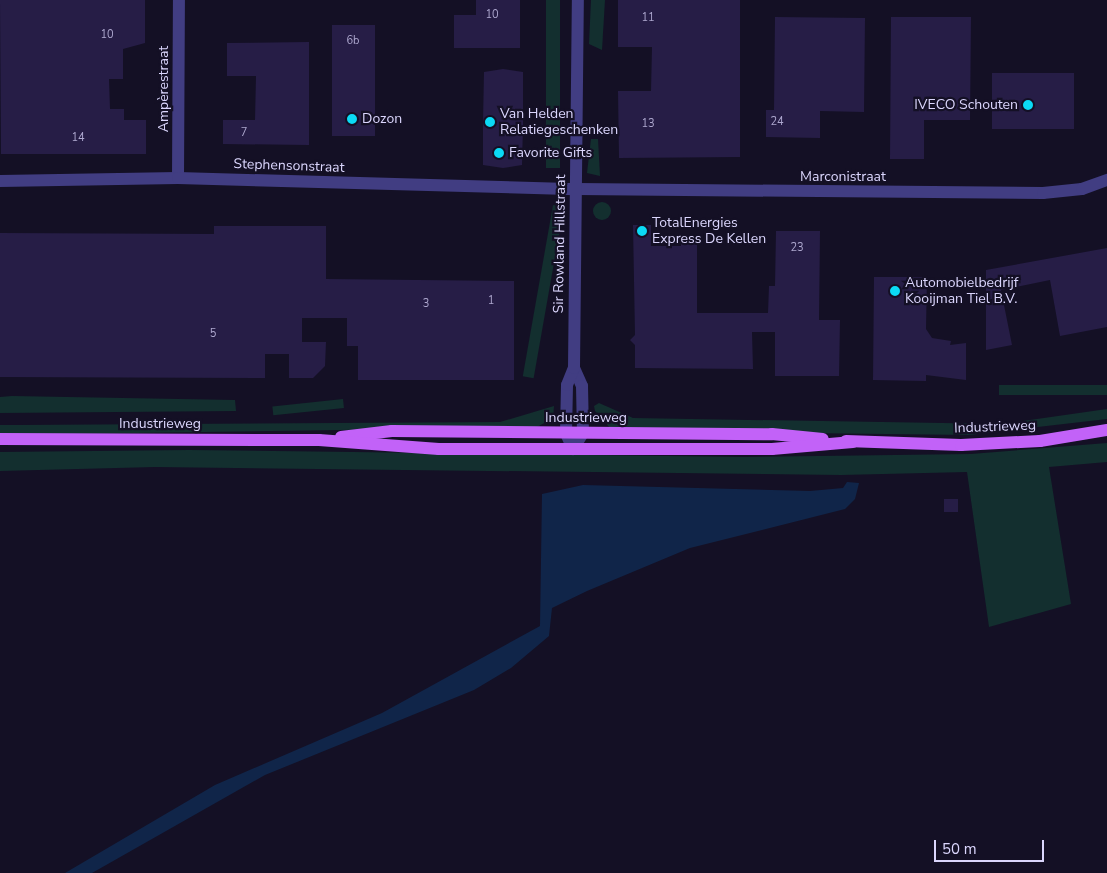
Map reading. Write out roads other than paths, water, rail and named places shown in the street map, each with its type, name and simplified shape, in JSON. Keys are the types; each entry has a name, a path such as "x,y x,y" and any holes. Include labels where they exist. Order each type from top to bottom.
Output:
{"main road":[{"name":"Industrieweg","path":"0,439 319,440 389,448 772,449 853,442 1030,441 1107,430"},
{"name":"Industrieweg","path":"319,440 392,431 772,434 853,442"}],"street":[{"name":"Ampèrestraat","path":"178,178 179,0"},
{"name":"Sir Rowland Hillstraat","path":"573,449 566,433 567,384 574,368 578,0"},
{"name":"Stephensonstraat","path":"0,181 178,178 577,189"},
{"name":"Marconistraat","path":"577,189 1043,193 1082,189 1107,180"},
{"name":"Sir Rowland Hillstraat","path":"574,368 582,386 583,433"},
{"path":"573,449 583,433"}],"water":[{"path":"847,482 859,483 855,499 845,509 690,548 587,591 552,608 549,636 511,668 474,690 265,775 92,873 65,873 215,785 382,713 540,626 542,494 583,485 810,491 843,488"}],"place":[{"name":"IVECO Schouten","path":"1028,105"},
{"name":"Dozon","path":"352,119"},
{"name":"Van Helden Relatiegeschenken","path":"490,122"},
{"name":"Favorite Gifts","path":"499,153"},
{"name":"TotalEnergies Express De Kellen","path":"642,231"},
{"name":"Automobielbedrijf Kooijman Tiel B.V.","path":"895,291"}]}
